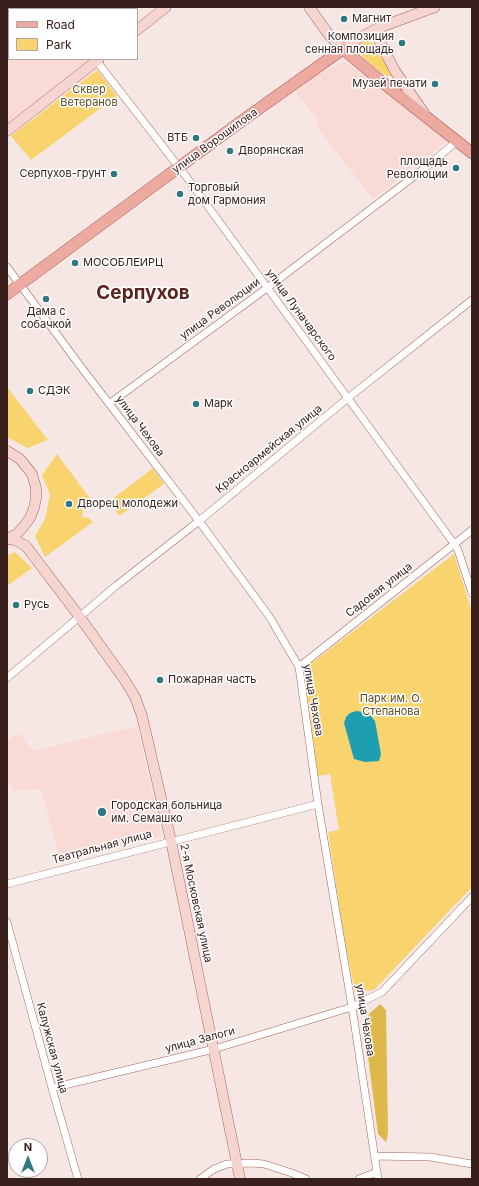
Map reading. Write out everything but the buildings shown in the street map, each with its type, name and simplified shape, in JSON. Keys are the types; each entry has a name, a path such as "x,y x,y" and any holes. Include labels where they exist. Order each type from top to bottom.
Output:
{"main road":[{"path":"343,49 382,82 472,153"},
{"name":"улица Ворошилова","path":"7,294 179,167 343,49"}],"street":[{"path":"138,29 166,7"},
{"path":"309,7 329,35 343,49"},
{"name":"улица Ворошилова","path":"343,49 359,38 378,28 435,7"},
{"path":"378,28 378,37 395,71 427,116"},
{"path":"7,131 97,60"},
{"name":"улица Луначарского","path":"97,60 179,167 455,545 472,592"},
{"path":"382,82 392,79 395,71"},
{"name":"улица Революции","path":"109,404 267,288 458,141"},
{"name":"улица Чехова","path":"7,267 269,616 299,667 318,804 352,1007 378,1176"},
{"name":"Красноармейская улица","path":"7,678 79,616 199,521 348,398 472,300"},
{"path":"7,451 20,458 32,474 36,488 36,498 30,518 17,534 8,539"},
{"path":"24,526 26,546"},
{"name":"Садовая улица","path":"299,667 455,545 472,530"},
{"path":"8,539 15,540 26,546"},
{"name":"2-я Московская улица","path":"26,546 124,679 142,716 171,841 240,1179"},
{"name":"Театральная улица","path":"7,884 318,804"},
{"name":"улица Залоги","path":"52,1088 214,1049 352,1007 382,992 472,897"},
{"name":"Калужская улица","path":"7,922 78,1179"},
{"path":"375,1156 430,1157 472,1164"},
{"path":"200,1179 214,1169 227,1164 237,1163 264,1164 306,1179"},
{"path":"359,1179 378,1176"}],"shaded area":[{"path":"7,7 48,7 8,8 8,60 89,60 7,124"},
{"path":"345,62 448,141 373,199 316,126 318,120 295,91 325,70"},
{"name":"Городская больница им. Семашко","path":"137,726 161,832 159,837 61,862 41,789 14,791 7,782 7,740 19,733 33,751"},
{"path":"380,1004 386,1010 388,1133 386,1142 378,1134 365,1033 369,1014"}],"green space":[{"path":"367,41 373,43 391,69 392,73 390,76 380,72 363,57 360,51 360,45"},
{"name":"Сквер Ветеранов","path":"97,70 117,96 31,160 11,136"},
{"path":"7,387 48,440 27,448 7,437"},
{"path":"57,454 94,504 91,507 83,507 82,517 89,518 93,522 45,557 35,536 45,519 50,495 42,475"},
{"path":"153,468 164,484 119,516 110,501"},
{"path":"15,552 32,568 7,586 7,556"},
{"name":"Парк им. О. Степанова","path":"454,554 472,612 472,887 374,990 355,992 345,942 328,832 339,830 330,774 318,776 304,669"}],"water":[{"path":"356,711 363,712 371,716 375,721 381,754 379,761 365,762 354,759 344,723 346,717 350,713"}],"place":[{"name":"Магнит","path":"344,19"},
{"name":"Композиция сенная площадь","path":"402,43"},
{"name":"Музей печати","path":"435,84"},
{"name":"ВТБ","path":"196,138"},
{"name":"Дворянская","path":"230,151"},
{"name":"площадь Революции","path":"456,168"},
{"name":"Серпухов-грунт","path":"114,174"},
{"name":"Торговый дом Гармония","path":"180,194"},
{"name":"МОСОБЛЕИРЦ","path":"75,263"},
{"name":"Дама с собачкой","path":"46,299"},
{"name":"СДЭК","path":"30,391"},
{"name":"Марк","path":"196,404"},
{"name":"Дворец молодежи","path":"69,504"},
{"name":"Русь","path":"16,605"},
{"name":"Пожарная часть","path":"160,680"},
{"name":"Городская больница им. Семашко","path":"102,812"}],"district":[{"name":"Серпухов","path":"143,293"}]}
